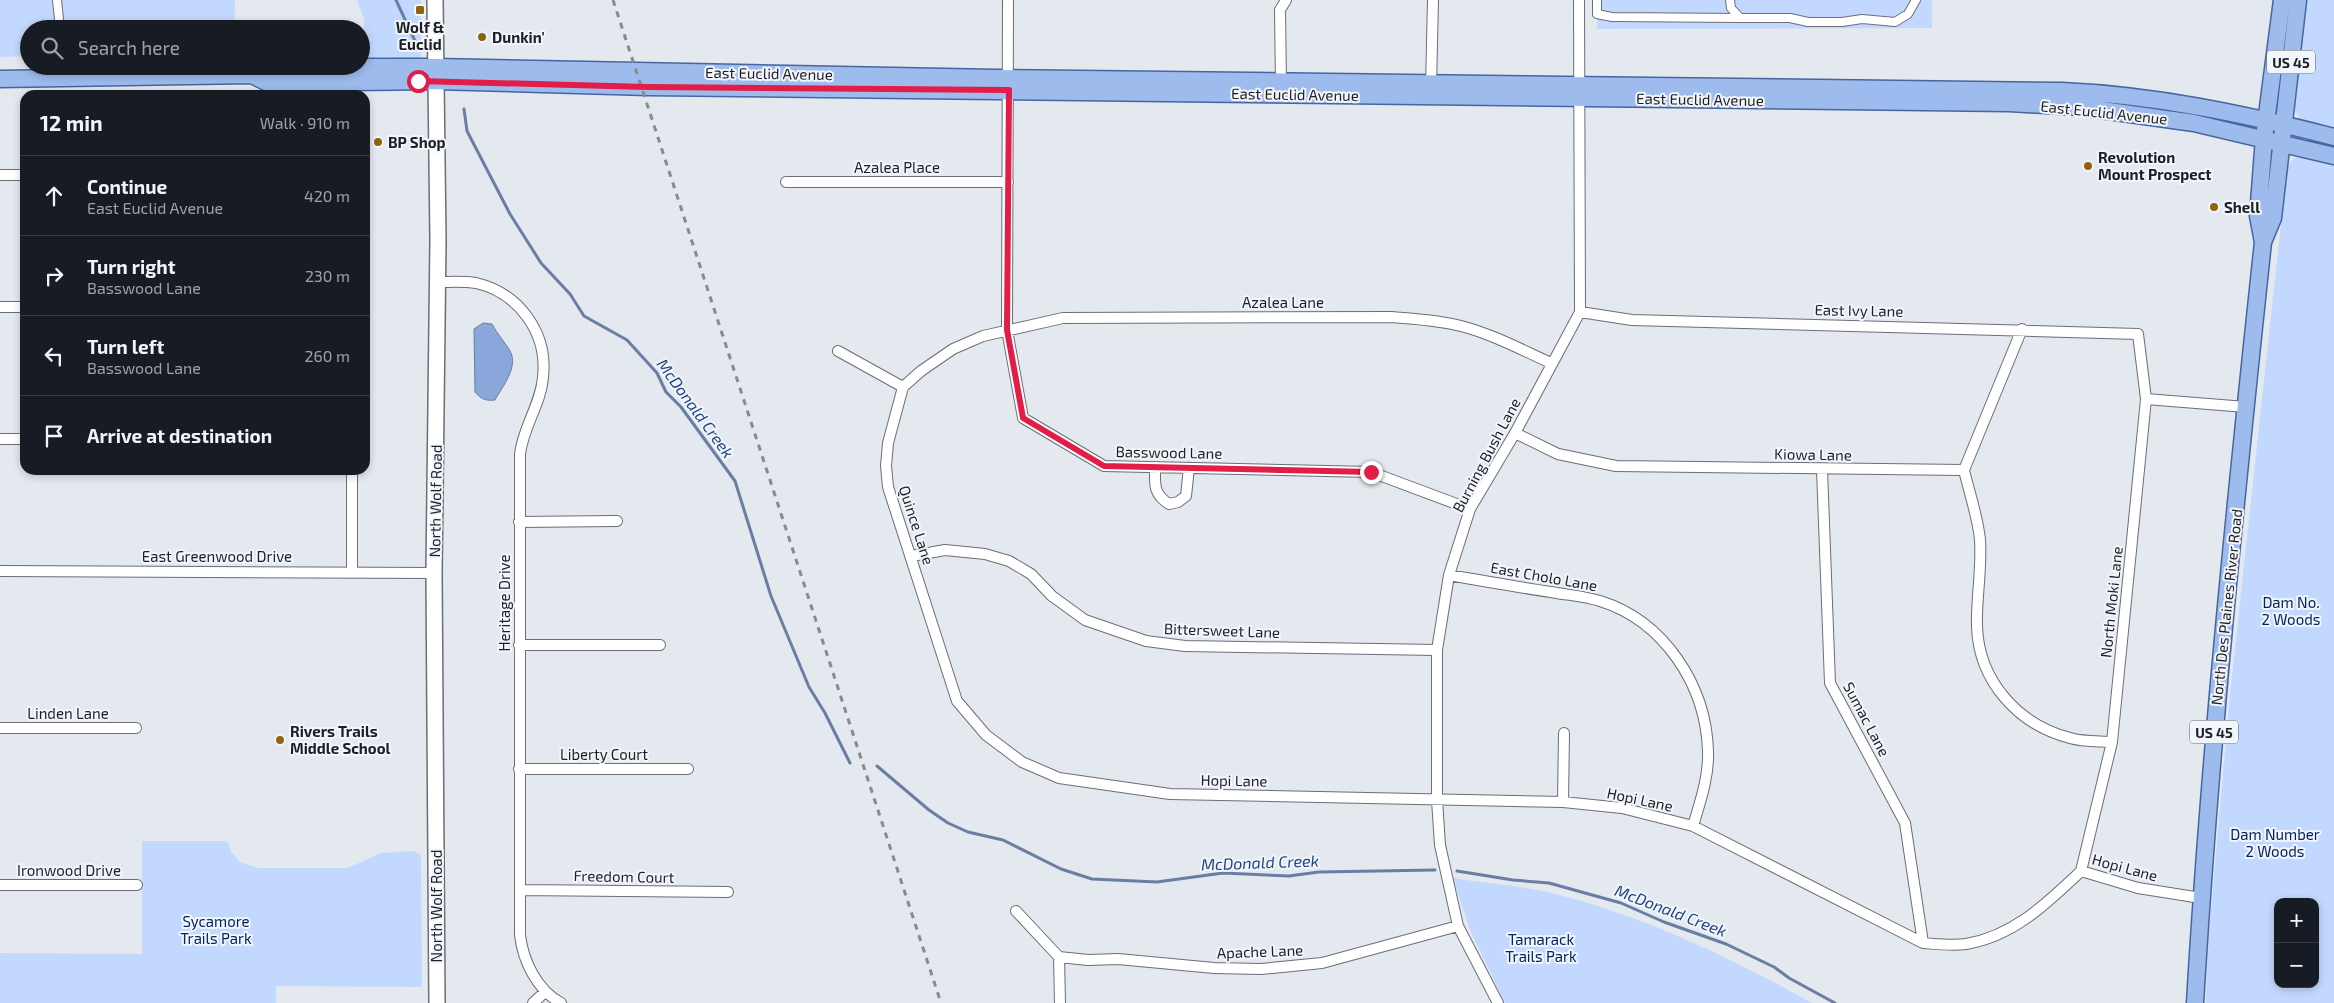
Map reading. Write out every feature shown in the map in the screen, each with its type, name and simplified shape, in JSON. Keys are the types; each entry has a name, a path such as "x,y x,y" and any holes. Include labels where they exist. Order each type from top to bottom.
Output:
{"main road":[{"name":"North Wolf Road","path":"435,0 438,282 434,573 437,1003"},
{"name":"North Des Plaines River Road","path":"2263,242 2258,216 2264,138 2282,0"},
{"name":"North Des Plaines River Road","path":"2195,1003 2201,898 2220,662 2246,407 2263,242 2273,218 2298,0"},
{"name":"East Euclid Avenue","path":"0,79 252,75 268,83 436,74 648,87 1009,84 1579,91 2079,92 2181,104 2267,120 2334,137"},
{"name":"East Euclid Avenue","path":"1579,91 2009,103 2080,108 2194,123 2282,142 2334,156"}],"street":[{"path":"57,0 59,20"},
{"name":"Basswood Lane","path":"1008,0 1007,330 1023,418 1104,466 1371,472 1470,509"},
{"path":"1281,87 1280,10 1286,0"},
{"path":"1431,89 1433,0"},
{"name":"Burning Bush Lane","path":"1498,1003 1458,926 1440,845 1437,800 1437,650 1450,575 1470,509 1515,433 1580,312 1579,0"},
{"path":"1597,0 1597,14 1612,17 1790,18 1808,22 1842,22 1862,19 1895,22 1908,14 1916,0"},
{"path":"1730,0 1731,8 1740,18"},
{"path":"0,175 20,175"},
{"name":"Azalea Place","path":"786,182 1008,182"},
{"name":"Heritage Drive","path":"438,282 474,283 494,289 522,309 538,338 542,350 543,378 521,443 519,522 521,946 534,976 545,992 561,1003"},
{"path":"0,307 20,307"},
{"name":"East Ivy Lane","path":"1580,312 1632,320 2022,329 2138,334"},
{"name":"Azalea Lane","path":"1007,330 1073,318 1392,317 1432,320 1463,326 1495,337 1551,363"},
{"path":"2022,329 1964,470 1980,538 1981,571 1977,628 1985,668 2007,702 2037,726 2072,739 2112,742"},
{"path":"838,351 903,387 921,371 953,349 983,336 1007,330"},
{"name":"North Moki Lane","path":"2081,871 2112,742 2146,399 2138,334"},
{"name":"Quince Lane","path":"903,387 892,422 886,466 888,487 912,556 957,701 986,736 1022,762"},
{"path":"2146,399 2246,407"},
{"name":"Kiowa Lane","path":"1515,433 1558,454 1616,466 1822,470 1964,470"},
{"path":"0,438 20,438"},
{"path":"1155,467 1155,491 1160,498 1169,504 1178,502 1186,496 1189,468"},
{"name":"Sumac Lane","path":"1822,470 1830,683 1906,823 1923,944"},
{"path":"352,475 352,571"},
{"path":"519,522 617,521"},
{"name":"Bittersweet Lane","path":"912,556 945,550 985,554 1009,561 1031,574 1052,596 1085,620 1146,641 1185,646 1437,650"},
{"name":"East Greenwood Drive","path":"0,571 352,571 434,573"},
{"name":"East Cholo Lane","path":"1450,575 1599,601 1629,613 1656,633 1677,657 1694,687 1704,718 1708,752 1706,780 1693,826"},
{"path":"520,645 660,645"},
{"name":"Linden Lane","path":"0,728 136,728"},
{"path":"1563,802 1564,733"},
{"name":"Hopi Lane","path":"1022,762 1059,778 1170,794 1563,802 1622,808 1693,826 1923,944 1965,944 2005,932 2042,909 2081,871 2138,888 2201,898"},
{"name":"Liberty Court","path":"519,769 688,769"},
{"name":"Ironwood Drive","path":"0,885 138,885"},
{"name":"Freedom Court","path":"520,890 728,892"},
{"path":"1016,911 1059,957 1060,1003"},
{"name":"Apache Lane","path":"1059,957 1088,960 1118,959 1214,968 1260,969 1322,963 1458,926"},
{"path":"533,1003 545,992"}],"green space":[{"path":"0,0 235,0 234,20 20,20 20,56 0,57"},
{"path":"357,0 421,0 421,59 370,57 370,20 364,19"},
{"path":"1597,0 1932,0 1932,28 1597,29"},
{"path":"2305,0 2334,0 2334,131 2301,121 2294,109"},
{"name":"Dam Number 2 Woods","path":"2300,155 2334,161 2334,1003 2206,1003 2207,955 2230,695 2287,168 2291,161"},
{"name":"Sycamore Trails Park","path":"142,841 224,841 228,843 231,852 240,862 258,868 348,868 381,853 413,851 421,855 422,987 276,986 276,1003 0,1003 0,953 142,954"},
{"name":"Tamarack Trails Park","path":"1453,878 1547,892 1615,912 1683,938 1812,1003 1505,1003 1470,930"}],"shaded area":[{"path":"483,323 492,324 512,357 511,370 495,400 484,399 475,392 474,329"}],"waterway":[{"name":"McDonald Creek","path":"396,0 415,41"},
{"name":"McDonald Creek","path":"464,109 467,131 510,214 541,263 570,294 584,316 627,340 657,373 666,392 681,407 735,481 771,596 809,687 825,713 850,763"},
{"name":"McDonald Creek","path":"877,766 929,810 948,823 968,832 1003,840 1061,869 1092,879 1157,882 1223,873 1289,876 1319,872 1435,870"},
{"name":"McDonald Creek","path":"1457,871 1513,880 1549,883 1621,903 1664,922 1726,944 1774,967 1789,978 1835,1003"}],"railway":[{"path":"613,0 941,1003"}],"place":[{"name":"Wolf & Euclid","path":"420,10"},
{"name":"Dunkin'","path":"482,37"},
{"name":"BP Shop","path":"378,142"},
{"name":"Revolution Mount Prospect","path":"2088,166"},
{"name":"Shell","path":"2214,207"},
{"name":"Rivers Trails Middle School","path":"280,740"}],"route":[{"path":"418,81 648,87 1009,90 1007,330 1023,418 1104,466 1371,472"}],"park label":[{"name":"Dam No. 2 Woods","path":"2291,610"}]}
